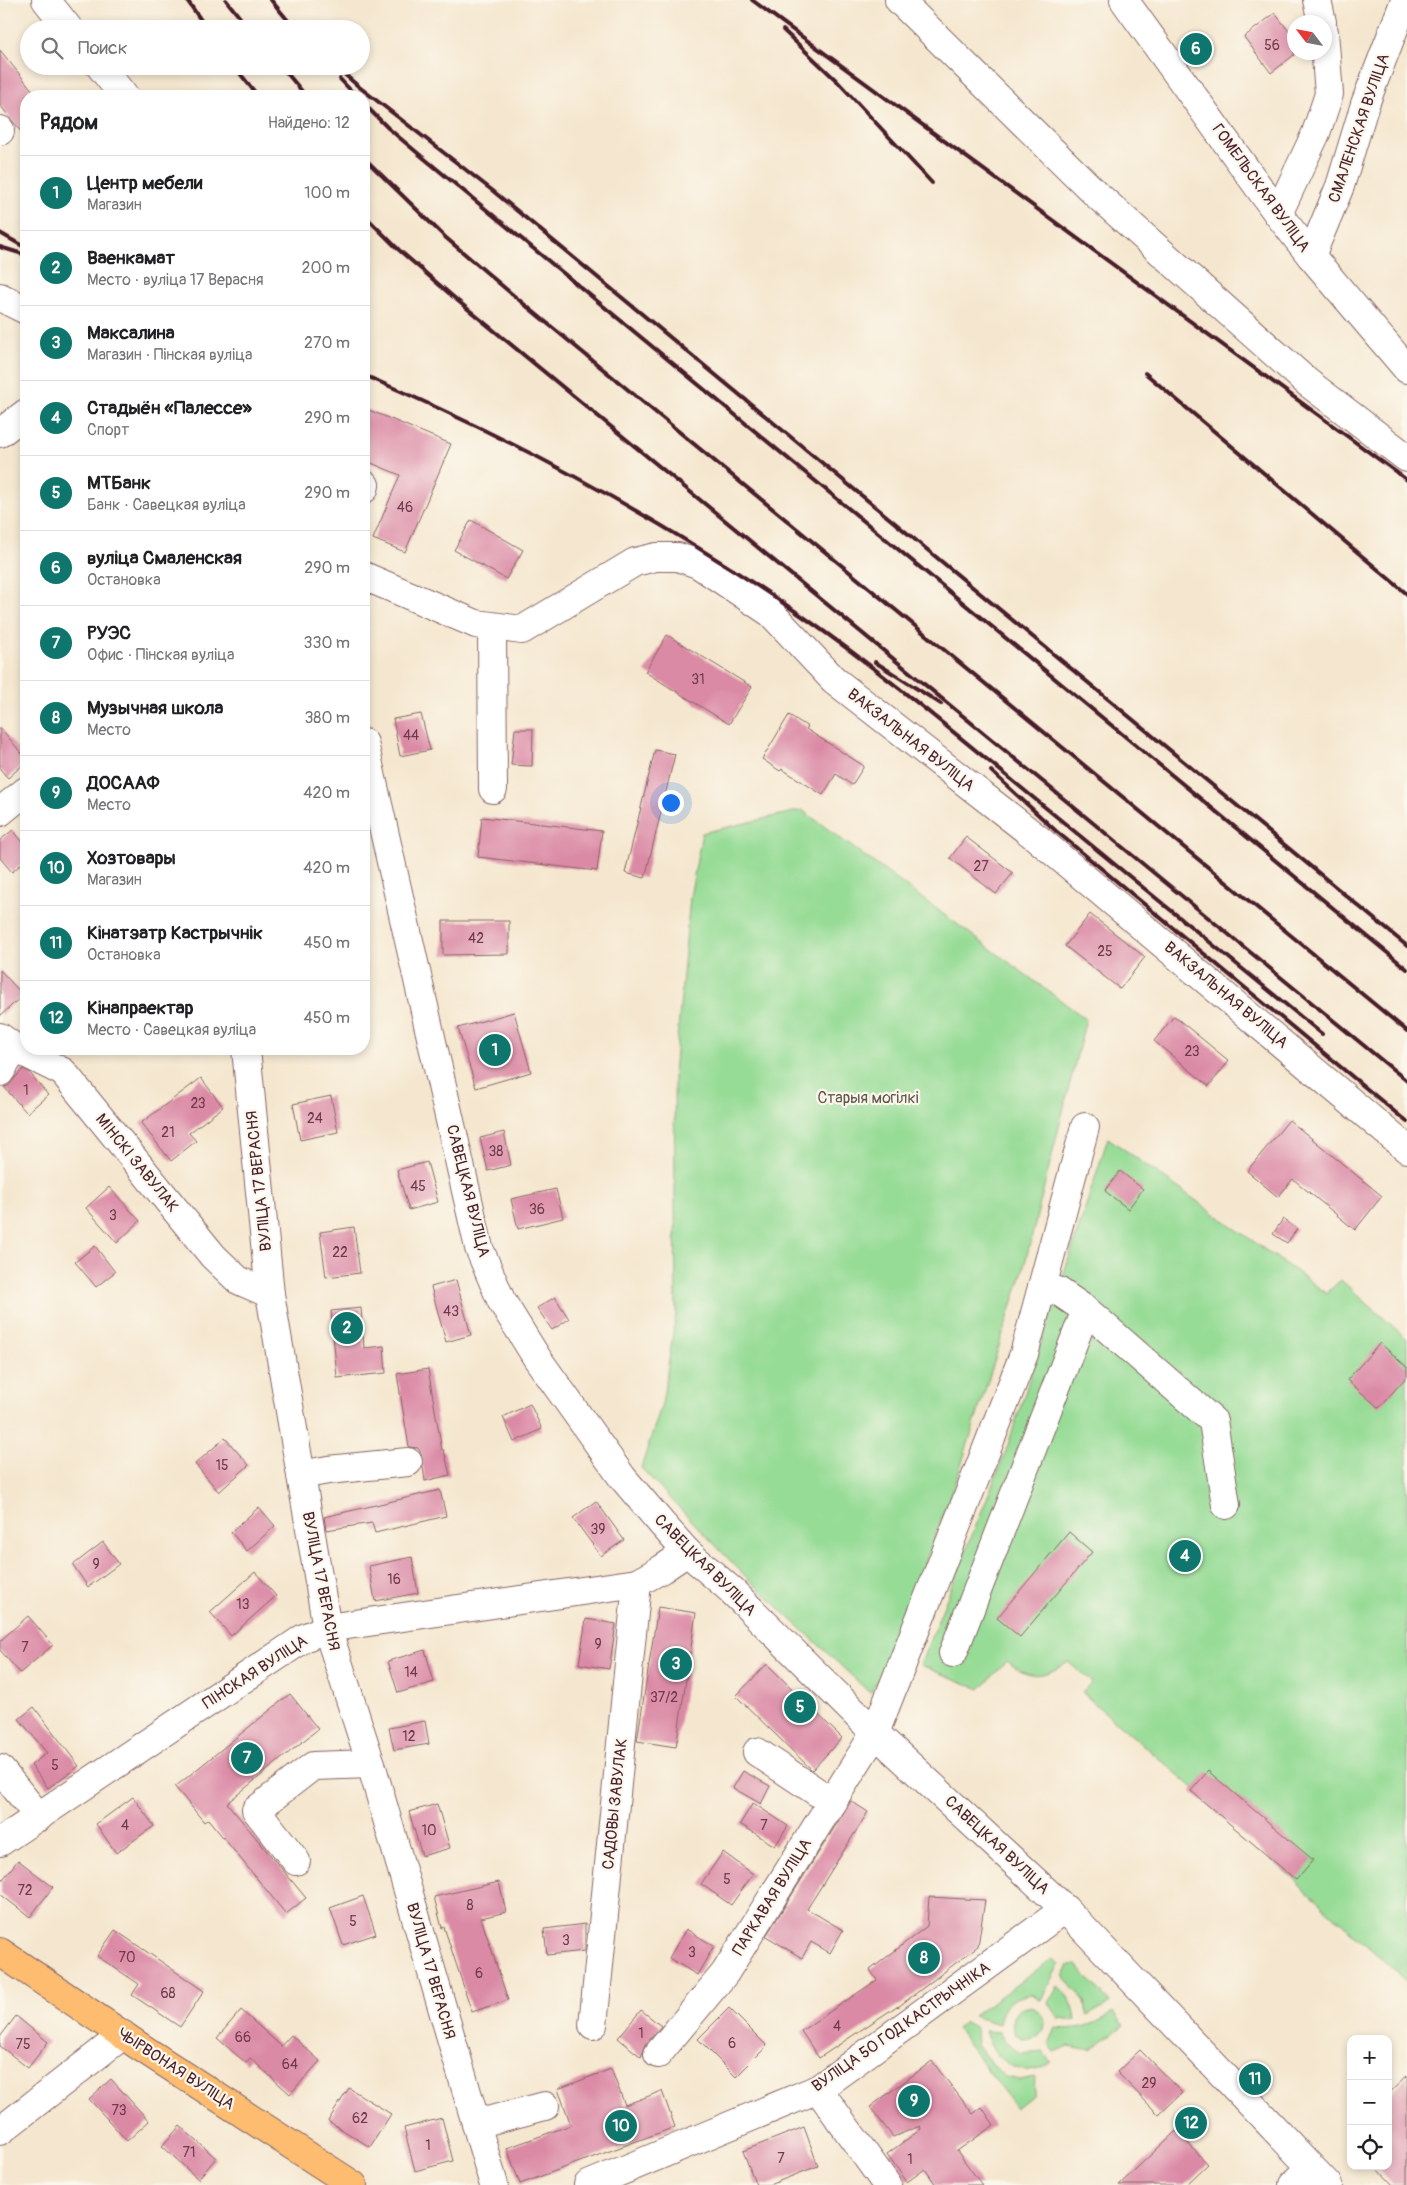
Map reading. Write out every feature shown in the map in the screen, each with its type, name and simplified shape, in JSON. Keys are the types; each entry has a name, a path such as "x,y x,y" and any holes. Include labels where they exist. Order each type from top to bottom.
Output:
{"main road":[{"name":"ЧЫРВОНАЯ ВУЛІЦА","path":"0,1952 123,2035 353,2185"}],"street":[{"path":"46,0 62,20"},
{"path":"899,0 1096,194 1307,382 1407,458"},
{"name":"ГОМЕЛЬСКАЯ ВУЛІЦА","path":"1124,0 1278,214 1311,256 1407,369"},
{"path":"1317,0 1320,15"},
{"name":"СМАЛЕНСКАЯ ВУЛІЦА","path":"1311,256 1340,186 1365,104 1405,0"},
{"path":"1278,214 1316,133 1329,94 1326,60"},
{"path":"107,75 119,90"},
{"path":"0,297 20,307"},
{"path":"0,433 20,418"},
{"name":"ВАКЗАЛЬНАЯ ВУЛІЦА","path":"370,579 476,624 522,630 635,562 656,557 678,557 698,564 771,613 834,680 1037,838 1407,1149"},
{"path":"492,627 493,789"},
{"name":"САВЕЦКАЯ ВУЛІЦА","path":"370,769 479,1248 501,1300 537,1358 622,1477 688,1552 731,1590 875,1733 1065,1909 1310,2179"},
{"path":"0,812 20,796"},
{"path":"0,1072 8,1043"},
{"name":"МІНСКІ ЗАВУЛАК","path":"8,1043 20,1049"},
{"name":"МІНСКІ ЗАВУЛАК","path":"31,1055 63,1072 213,1256 238,1280 270,1294"},
{"name":"ВУЛІЦА 17 ВЕРАСНЯ","path":"247,1055 270,1294 327,1628 371,1764 494,2185"},
{"name":"ПАРКАВАЯ ВУЛІЦА","path":"658,2054 725,1973 875,1733 1024,1354 1085,1127"},
{"path":"1042,1287 1058,1291 1086,1310 1213,1422 1226,1505"},
{"path":"953,1653 1086,1310"},
{"path":"301,1475 328,1470 408,1462"},
{"name":"ПІНСКАЯ ВУЛІЦА","path":"0,1842 304,1638 327,1628 637,1583 662,1570 688,1552"},
{"name":"САДОВЫ ЗАВУЛАК","path":"592,2025 637,1583"},
{"path":"757,1752 832,1802"},
{"path":"296,1862 256,1810 313,1766 371,1764"},
{"path":"0,1769 39,1817"},
{"name":"ВУЛІЦА 50 ГОД КАСТРЫЧНІКА","path":"588,2185 818,2089 1065,1909"},
{"path":"0,2131 123,2035"},
{"path":"818,2089 887,2185"},
{"path":"476,2124 545,2106"}],"green space":[{"name":"Старыя могілкі","path":"802,810 1086,1019 1024,1267 959,1472 887,1665 870,1693 743,1574 641,1468 662,1404 676,1315 674,1074 690,897 702,833"},
{"path":"1108,1138 1326,1293 1341,1280 1407,1339 1407,1982 1189,1784 1082,1692 1092,1682 1068,1662 1044,1674 1037,1675 1023,1671 1007,1661 980,1689 920,1665 1006,1451"},
{"path":"1052,1959 1059,1964 1041,2000 1032,1994 1019,1997 1003,2011 999,2024 973,2016"},
{"path":"1069,1965 1076,1965 1110,2003 1087,2016 1085,2001 1064,1977"},
{"path":"1058,1986 1070,2001 1076,2020 1059,2018 1049,2003"},
{"path":"1028,2007 1034,2008 1039,2012 1043,2017 1043,2029 1039,2034 1034,2038 1028,2039 1022,2038 1017,2034 1013,2029 1012,2023 1013,2017 1017,2012 1022,2008"},
{"path":"1114,2013 1124,2025 1091,2050 1069,2046 1055,2052 1049,2044 1056,2028 1064,2029 1086,2026"},
{"path":"965,2022 976,2028 977,2045 1005,2077 1020,2080 1035,2077 1034,2094 1016,2108 957,2029"},
{"path":"985,2031 999,2032 1005,2042 1021,2054 1043,2052 1051,2062 1040,2068 1029,2070 1010,2066 995,2052"}],"building":[{"path":"1275,13 1287,29 1288,60 1271,73 1244,37"},
{"path":"0,50 32,90 20,90 20,130 0,105"},
{"path":"370,410 451,444 405,552 373,539 400,475 370,462"},
{"path":"471,520 523,550 506,579 454,550"},
{"path":"667,635 752,687 729,724 645,672"},
{"path":"421,714 430,750 400,756 393,719"},
{"path":"789,715 808,727 806,729 864,766 852,785 836,774 823,795 782,769 780,771 762,759"},
{"path":"0,727 20,752 20,767 8,778 0,769"},
{"path":"515,729 533,729 532,766 511,765"},
{"path":"655,750 675,754 645,878 625,873"},
{"path":"482,817 602,831 597,871 478,857"},
{"path":"13,830 20,839 20,865 12,872 0,858 0,840"},
{"path":"966,837 1013,873 996,894 950,858"},
{"path":"1090,914 1145,957 1120,989 1065,946"},
{"path":"443,921 509,921 509,954 443,955"},
{"path":"0,970 20,992 20,998 0,1016"},
{"path":"514,1012 531,1072 476,1088 458,1028"},
{"path":"1174,1016 1229,1061 1209,1086 1154,1041"},
{"path":"23,1069 29,1072 48,1095 27,1113 4,1087 8,1086"},
{"path":"201,1078 223,1107 189,1133 196,1141 171,1161 141,1123"},
{"path":"331,1096 338,1132 300,1140 293,1104"},
{"path":"1289,1120 1382,1196 1355,1230 1293,1179 1278,1197 1247,1171"},
{"path":"504,1132 511,1165 488,1171 480,1138"},
{"path":"427,1162 438,1202 409,1210 397,1170"},
{"path":"1120,1171 1143,1189 1128,1209 1105,1191"},
{"path":"109,1187 140,1221 117,1243 86,1208"},
{"path":"556,1189 563,1218 518,1229 511,1199"},
{"path":"1283,1219 1297,1229 1287,1243 1273,1234"},
{"path":"354,1227 360,1273 326,1277 320,1232"},
{"path":"95,1246 115,1272 96,1287 75,1262"},
{"path":"456,1280 471,1335 446,1342 431,1287"},
{"path":"555,1297 569,1319 552,1330 537,1308"},
{"path":"361,1308 364,1348 384,1346 386,1373 337,1378 331,1311"},
{"path":"1380,1343 1407,1367 1407,1376 1379,1408 1347,1380"},
{"path":"428,1369 442,1450 444,1450 450,1475 425,1481 421,1453 418,1448 409,1447 397,1374"},
{"path":"530,1404 542,1429 514,1442 503,1417"},
{"path":"225,1438 249,1465 219,1492 195,1464"},
{"path":"440,1490 446,1516 375,1533 372,1523 326,1530 324,1517"},
{"path":"596,1501 624,1540 601,1556 573,1518"},
{"path":"259,1507 275,1526 247,1551 231,1532"},
{"path":"1069,1532 1092,1552 1020,1637 997,1618"},
{"path":"103,1542 119,1564 88,1587 73,1565"},
{"path":"412,1557 418,1593 375,1601 369,1566"},
{"path":"255,1572 276,1596 231,1636 210,1612"},
{"path":"658,1607 696,1613 676,1747 637,1741"},
{"path":"28,1616 53,1645 20,1673 0,1650 0,1641"},
{"path":"586,1619 616,1624 609,1669 579,1664"},
{"path":"425,1650 434,1682 398,1693 388,1661"},
{"path":"767,1664 842,1738 812,1770 736,1696"},
{"path":"290,1694 318,1729 227,1803 306,1898 286,1914 208,1819 204,1822 175,1787"},
{"path":"34,1707 79,1766 48,1788 31,1765 47,1753 19,1719"},
{"path":"425,1721 429,1744 394,1750 389,1728"},
{"path":"743,1771 770,1786 761,1804 733,1788"},
{"path":"1208,1771 1313,1860 1296,1880 1191,1791"},
{"path":"133,1797 154,1826 116,1853 96,1824"},
{"path":"851,1801 868,1812 807,1909 843,1930 830,1953 811,1942 802,1958 766,1936"},
{"path":"753,1803 788,1826 775,1846 740,1824"},
{"path":"437,1804 450,1848 422,1856 409,1812"},
{"path":"723,1852 753,1874 731,1905 701,1884"},
{"path":"18,1860 53,1887 30,1917 0,1894 0,1883"},
{"path":"499,1882 506,1912 481,1918 508,2000 472,2012 444,1927 442,1928 434,1897"},
{"path":"363,1896 376,1934 343,1945 330,1908"},
{"path":"929,1897 985,1900 978,1946 898,2007 819,2058 801,2031 877,1980 870,1970 927,1926"},
{"path":"585,1924 585,1951 547,1955 544,1929"},
{"path":"686,1929 714,1946 697,1975 669,1958"},
{"path":"115,1930 204,1991 180,2027 132,1995 139,1984 97,1956"},
{"path":"729,2008 767,2046 736,2077 698,2039"},
{"path":"241,2010 281,2046 291,2035 320,2061 290,2094 250,2058 246,2063 217,2038"},
{"path":"641,2010 661,2026 646,2044 641,2057 618,2038"},
{"path":"16,2016 48,2042 28,2068 0,2046 0,2037"},
{"path":"1140,2050 1182,2093 1159,2115 1117,2072"},
{"path":"932,2061 973,2114 982,2107 994,2125 957,2151 982,2185 936,2185 925,2169 907,2182 887,2154 921,2129 920,2126 893,2137 870,2107"},
{"path":"611,2069 625,2105 662,2091 675,2127 520,2184 507,2148 571,2125 558,2089"},
{"path":"1407,2076 1407,2185 1393,2185 1379,2170 1392,2170 1392,2090"},
{"path":"111,2079 149,2121 127,2141 89,2099"},
{"path":"349,2088 391,2114 370,2147 328,2121"},
{"path":"442,2118 453,2161 415,2171 404,2128"},
{"path":"180,2126 216,2158 198,2179 162,2146"},
{"path":"804,2127 818,2166 769,2185 756,2185 743,2151"},
{"path":"1176,2131 1208,2164 1186,2185 1119,2185"}],"railway":[{"path":"187,0 201,20"},
{"path":"226,0 242,20"},
{"path":"271,0 288,20"},
{"path":"752,0 1407,480"},
{"path":"783,30 837,81 932,183"},
{"path":"241,75 253,90"},
{"path":"288,75 301,90"},
{"path":"345,75 363,90"},
{"path":"340,79 350,90"},
{"path":"370,95 493,191 1407,946"},
{"path":"370,110 420,155 1407,969"},
{"path":"370,164 445,237 513,295 1407,1031"},
{"path":"370,221 399,250 458,301 1407,1081"},
{"path":"0,233 20,245"},
{"path":"0,247 20,253"},
{"path":"1145,373 1407,594"},
{"path":"370,378 479,428 591,485 646,516 753,582 859,657 937,718 1322,1034"},
{"path":"875,662 941,704"},
{"path":"991,771 1056,831 1407,1122"}],"place":[{"name":"вуліца Смаленская","path":"1196,49"},
{"name":"Центр мебели","path":"495,1050"},
{"name":"Ваенкамат","path":"347,1328"},
{"name":"Стадыён «Палессе»","path":"1185,1556"},
{"name":"Максалина","path":"676,1664"},
{"name":"МТБанк","path":"800,1707"},
{"name":"РУЭС","path":"247,1758"},
{"name":"Музычная школа","path":"924,1958"},
{"name":"Кінатэатр Кастрычнік","path":"1255,2079"},
{"name":"ДОСААФ","path":"914,2101"},
{"name":"Кінапраектар","path":"1191,2123"},
{"name":"Хозтовары","path":"621,2126"}]}
